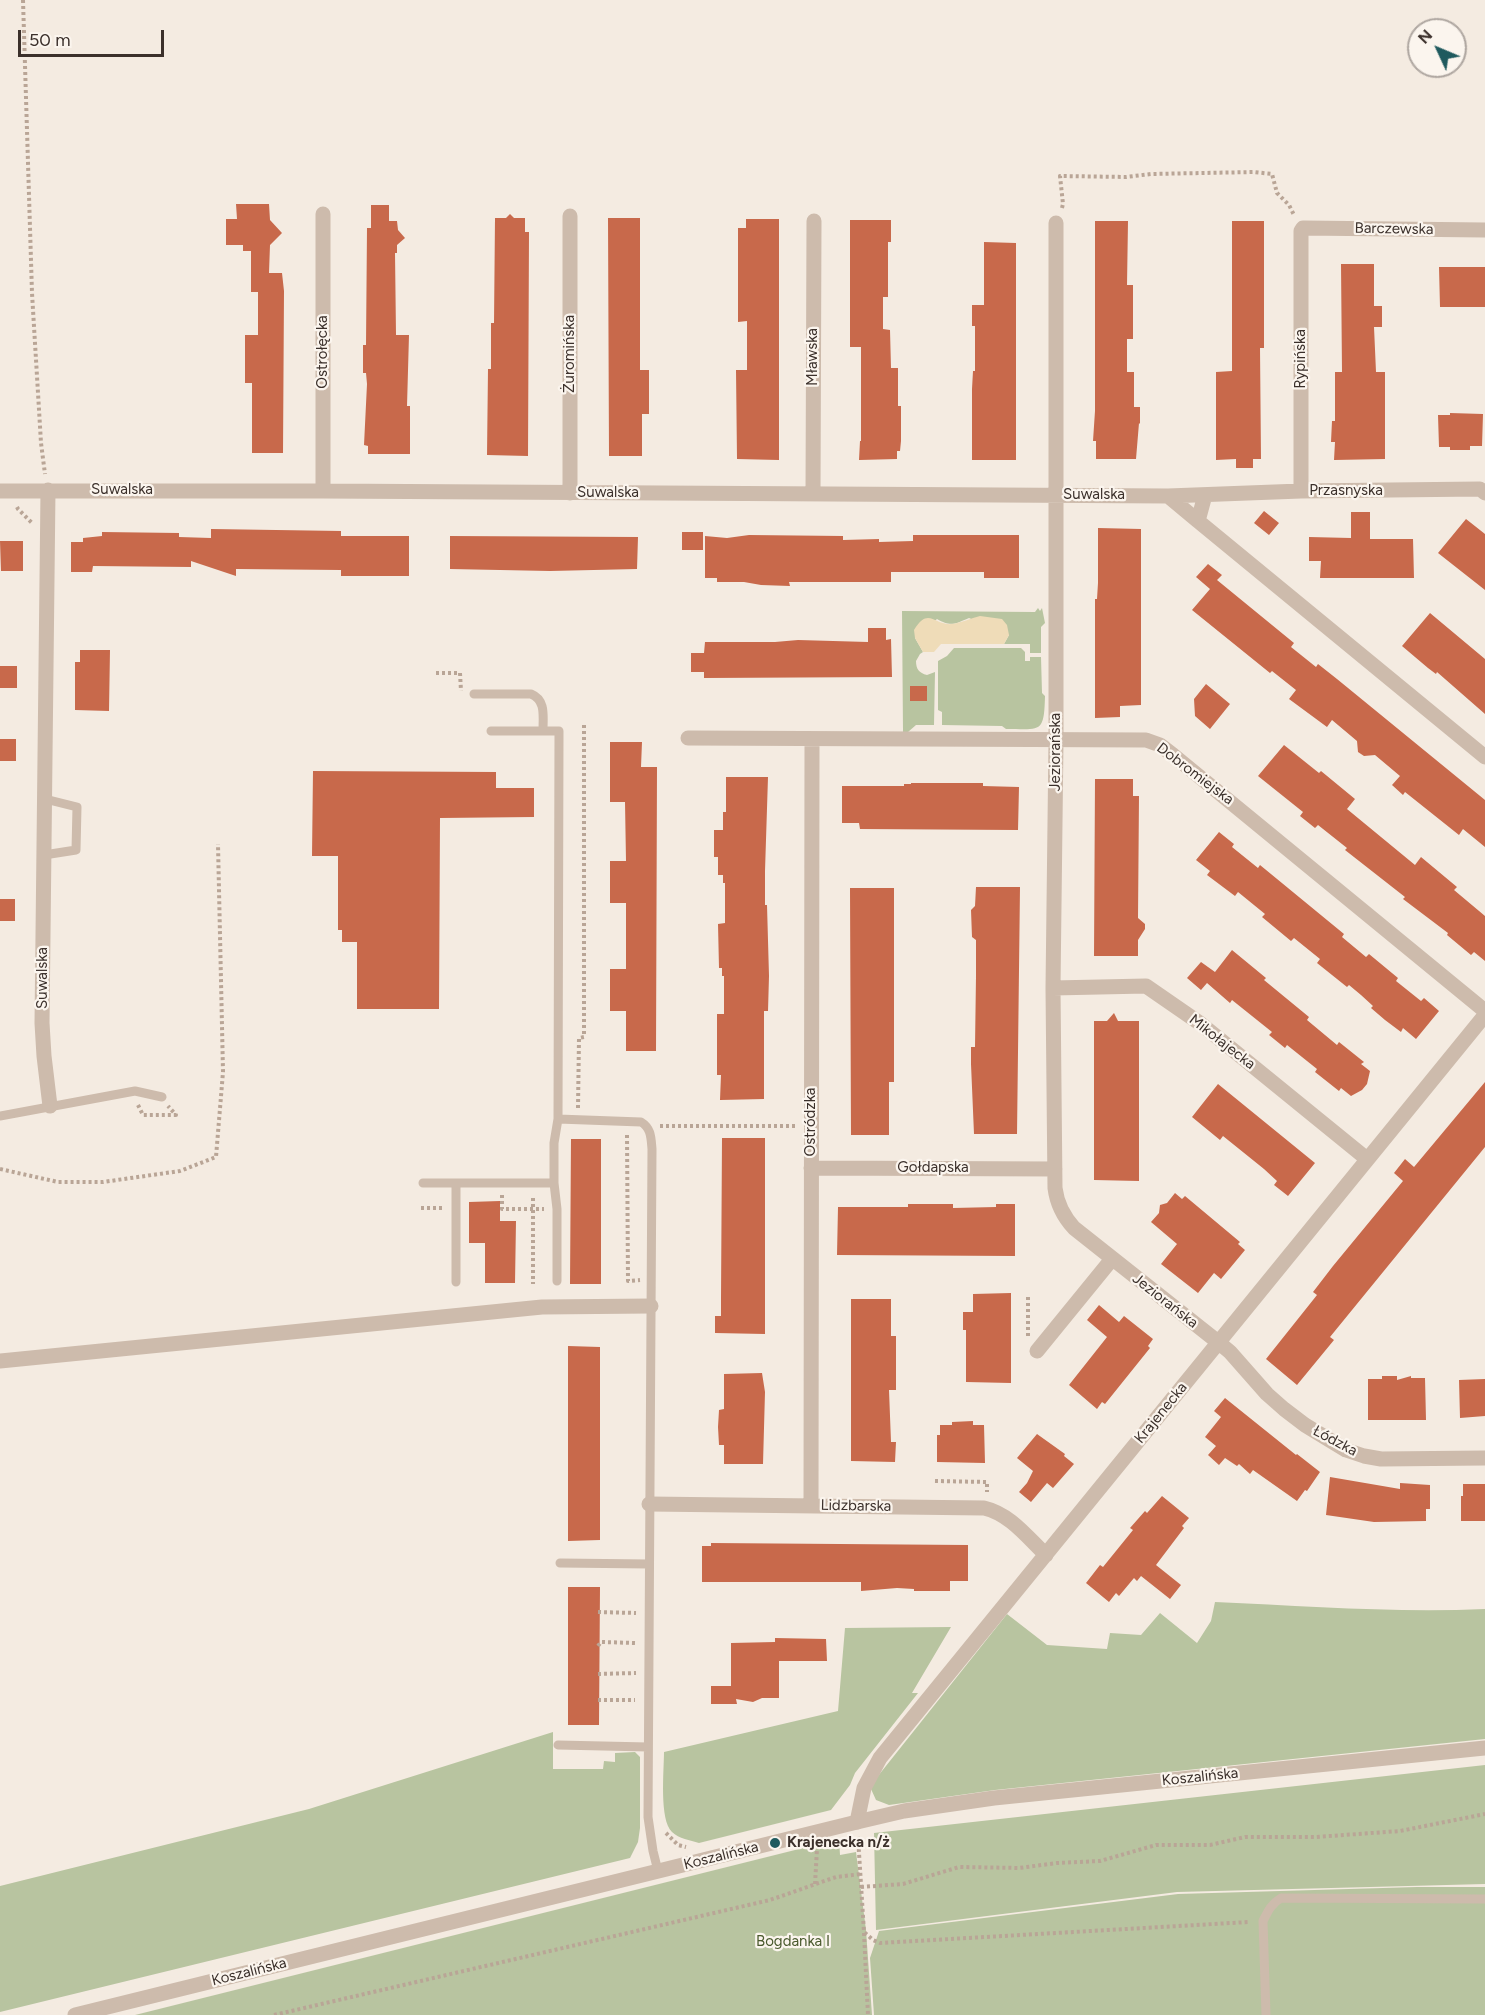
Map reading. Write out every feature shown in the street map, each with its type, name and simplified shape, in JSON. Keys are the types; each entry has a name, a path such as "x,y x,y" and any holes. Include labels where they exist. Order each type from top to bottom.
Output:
{"street":[{"name":"Ostrołęcka","path":"323,214 323,491"},
{"name":"Żuromińska","path":"570,216 570,493"},
{"name":"Mławska","path":"813,494 814,221"},
{"name":"Jeziorańska","path":"1056,223 1056,740 1053,988 1056,1196 1074,1228 1218,1342"},
{"name":"Barczewska","path":"1303,228 1485,230"},
{"name":"Rypińska","path":"1301,491 1301,231 1303,228"},
{"name":"Przasnyska","path":"1205,495 1301,491 1480,489 1485,493"},
{"name":"Suwalska","path":"48,490 42,1023 50,1106"},
{"name":"Suwalska","path":"0,491 1205,495"},
{"path":"1198,521 1205,495"},
{"path":"1168,496 1485,757"},
{"name":"Dobromiejska","path":"688,738 1146,740 1160,745 1485,1011"},
{"name":"Ostródzka","path":"811,1506 812,739"},
{"name":"Mikołajecka","path":"1053,988 1146,986 1201,1024 1367,1159"},
{"name":"Krajenecka","path":"857,1822 864,1788 873,1767 1485,1015"},
{"name":"Gołdapska","path":"811,1168 1055,1169"},
{"path":"1037,1351 1112,1258"},
{"path":"0,1360 542,1307 646,1306"},
{"name":"Łódzka","path":"1218,1342 1284,1409 1312,1430 1346,1450 1382,1459 1485,1458"},
{"name":"Lidzbarska","path":"649,1504 984,1508 994,1510 1006,1517 1046,1555"},
{"name":"Koszalińska","path":"75,2015 904,1812 994,1798 1485,1748"}],"lane":[{"path":"474,694 531,694 536,696 543,705 543,730"},
{"path":"491,731 558,731 558,1119 554,1183 557,1209 557,1281"},
{"path":"44,855 76,850 77,807 45,800"},
{"path":"0,1116 135,1091 162,1097"},
{"path":"558,1119 633,1120 647,1126 651,1133 646,1306 649,1504 648,1817 658,1871"},
{"path":"423,1183 554,1183"},
{"path":"456,1183 456,1282"},
{"path":"560,1563 649,1564"},
{"path":"558,1745 648,1747"},
{"path":"1266,2015 1263,1921 1269,1907 1281,1898 1485,1899"}],"path":[{"path":"23,0 32,293 41,443 48,490"},
{"path":"1056,223 1063,204 1060,176 1126,177 1151,174 1254,171 1272,174 1277,193 1289,205 1303,228"},
{"path":"17,499 18,509 37,528"},
{"path":"578,1120 579,1038 584,1037 584,725"},
{"path":"0,1169 58,1182 103,1182 180,1172 216,1157 223,1072 218,844"},
{"path":"647,1126 811,1126"},
{"path":"621,1131 627,1132 628,1281 642,1280 646,1306"},
{"path":"502,1183 502,1209 557,1209"},
{"path":"532,1198 533,1284"},
{"path":"421,1208 456,1208"},
{"path":"598,1612 636,1613"},
{"path":"599,1642 636,1643"},
{"path":"598,1674 636,1673"},
{"path":"598,1700 636,1700"},
{"path":"861,1887 903,1884 959,1867 1019,1868 1101,1861 1156,1845 1210,1845 1245,1837 1316,1837 1401,1831 1485,1814"},
{"path":"857,1822 868,2015"},
{"path":"663,1830 678,1845 693,1847"},
{"path":"815,1884 818,1843"},
{"path":"274,2015 770,1900 836,1877 861,1874"},
{"path":"864,1932 880,1943 1263,1921"}],"green space":[{"path":"1038,608 1040,611 1042,608 1045,623 1041,627 1041,653 1030,653 1030,644 1004,644 1009,635 969,618 953,624 937,619 915,638 923,652 916,661 917,668 927,675 935,672 934,725 916,725 908,732 903,732 902,611 1035,612"},
{"path":"954,648 1021,648 1025,652 1025,661 1030,661 1030,657 1041,657 1042,693 1045,696 1043,717 1038,727 1006,729 1002,726 942,725 942,712 938,710 938,661"},
{"path":"1215,1602 1384,1610 1485,1609 1485,1739 995,1790 889,1805 876,1800 871,1789 874,1781 1007,1614 1047,1645 1107,1649 1110,1633 1141,1635 1160,1613 1197,1643 1211,1621"},
{"path":"951,1627 912,1693 918,1693 855,1773 850,1785 831,1810 699,1843 681,1838 672,1832 665,1817 664,1752 838,1711 845,1628"},
{"path":"553,1732 553,1769 603,1769 604,1761 615,1762 615,1753 635,1752 640,1757 640,1828 638,1842 630,1858 0,2012 0,1886 309,1809"},
{"path":"1485,1765 1485,1884 1177,1892 876,1930 874,1833"},
{"name":"Bogdanka I","path":"839,1839 840,1855 856,1852 866,1930 872,2015 135,2015"},
{"path":"1485,1887 1485,2015 874,2015 870,1958 879,1931 1178,1894"}],"sand":[{"path":"980,616 1002,619 1007,625 1009,635 1004,644 941,644 934,652 923,652 915,638 914,630 924,619 952,624"}],"building":[{"path":"236,204 269,204 270,220 282,233 270,245 269,273 282,273 284,291 283,453 252,453 252,383 245,383 245,335 258,335 258,292 251,292 251,251 243,251 243,245 226,245 226,219 237,219"},
{"path":"371,205 389,205 389,221 397,221 398,230 405,238 397,245 397,253 395,253 396,335 409,335 407,406 410,406 410,454 368,454 368,446 364,445 367,384 366,373 363,373 363,345 366,345 367,228 371,228"},
{"path":"510,214 514,218 525,218 525,232 529,232 528,456 487,455 488,369 491,369 491,323 494,323 495,218 506,218"},
{"path":"608,218 640,218 640,370 649,370 649,414 642,414 642,456 609,456"},
{"path":"746,219 779,219 779,460 737,459 736,370 747,370 747,321 738,322 738,228 746,228"},
{"path":"850,220 891,220 891,242 888,242 888,297 883,297 883,329 890,330 891,368 898,368 901,441 897,459 859,460 861,347 850,347"},
{"path":"1095,221 1128,221 1127,285 1133,285 1133,339 1127,339 1127,372 1134,372 1134,407 1140,407 1136,459 1096,459 1096,441 1093,441"},
{"path":"1232,221 1264,221 1264,348 1260,348 1261,459 1253,459 1253,468 1236,468 1236,459 1216,460 1216,372 1232,371"},
{"path":"984,242 1016,243 1016,460 972,460 975,326 972,326 972,305 984,305"},
{"path":"1341,264 1374,264 1374,306 1382,306 1382,327 1374,327 1376,372 1385,372 1385,459 1334,460 1335,442 1331,442 1332,421 1335,421 1335,372 1342,372"},
{"path":"1439,267 1485,267 1485,307 1440,307"},
{"path":"1450,413 1483,414 1482,446 1470,446 1470,450 1450,450 1450,447 1439,447 1438,415 1450,415"},
{"path":"1264,511 1279,523 1269,535 1254,523"},
{"path":"1351,512 1370,512 1370,539 1413,539 1414,578 1320,578 1321,561 1309,561 1309,537 1351,538"},
{"path":"1466,519 1485,534 1485,590 1438,553"},
{"path":"1098,528 1141,529 1141,705 1120,706 1120,717 1095,718 1095,599 1097,599 1098,583"},
{"path":"211,529 341,531 341,536 409,536 409,576 341,576 341,570 236,569 236,576 191,561 191,567 93,566 92,572 71,572 71,542 83,542 83,538 102,536 102,532 179,533 179,537 211,538"},
{"path":"682,532 703,532 703,550 682,550"},
{"path":"749,535 843,536 843,540 879,539 879,542 913,541 913,535 1019,535 1019,578 984,578 984,572 891,572 891,582 789,582 790,586 717,582 717,578 705,578 705,536 727,538"},
{"path":"450,536 638,537 637,569 550,571 450,569"},
{"path":"0,541 23,541 23,571 1,571"},
{"path":"1208,564 1222,575 1217,580 1294,643 1291,647 1316,667 1318,664 1485,800 1485,847 1463,829 1459,835 1405,792 1403,795 1392,785 1400,776 1375,755 1364,756 1358,752 1357,741 1332,720 1327,727 1289,699 1296,690 1272,671 1270,673 1192,610 1210,589 1196,577"},
{"path":"1430,613 1485,659 1485,714 1437,672 1436,674 1402,646"},
{"path":"868,628 886,628 886,640 891,639 892,677 704,678 704,672 691,672 691,653 704,653 705,642 798,640 868,642"},
{"path":"80,650 110,650 109,711 75,710 75,662 80,662"},
{"path":"0,666 17,666 17,688 0,688"},
{"path":"1206,684 1230,704 1210,729 1195,716 1194,699"},
{"path":"910,686 927,686 927,701 910,701"},
{"path":"0,739 16,739 16,761 0,761"},
{"path":"610,742 642,742 641,767 657,767 656,1051 626,1051 626,1011 610,1011 610,969 626,969 626,903 610,903 610,861 626,861 625,802 610,802"},
{"path":"1284,745 1355,799 1347,809 1415,865 1421,857 1457,887 1454,890 1485,916 1485,961 1474,952 1471,955 1447,935 1448,933 1403,899 1405,897 1345,850 1347,848 1318,825 1315,828 1300,816 1303,812 1258,776"},
{"path":"313,771 496,772 496,788 534,788 534,817 440,818 439,1009 357,1009 357,942 342,942 342,930 338,930 338,856 312,856"},
{"path":"726,777 768,777 765,905 767,905 769,976 768,1011 764,1011 764,1099 720,1100 721,1075 717,1075 717,1014 724,1014 724,976 722,976 722,968 719,968 718,924 725,923 725,883 723,883 723,875 718,875 718,857 714,857 714,830 723,830 723,812 726,812"},
{"path":"1095,779 1133,779 1133,796 1139,796 1138,918 1145,924 1145,929 1138,940 1138,956 1094,956"},
{"path":"983,783 983,786 1019,787 1018,830 860,829 859,823 842,823 842,786 904,786 904,784"},
{"path":"1219,832 1234,844 1232,847 1258,868 1260,865 1344,934 1342,937 1366,957 1369,954 1398,978 1396,981 1421,1001 1424,998 1439,1011 1416,1039 1403,1028 1401,1032 1385,1020 1361,995 1317,963 1320,959 1294,938 1291,941 1262,917 1265,914 1238,892 1235,896 1207,875 1210,871 1196,860"},
{"path":"976,887 1020,887 1017,1134 974,1134 971,1047 975,1047 976,940 972,937 971,910 975,906"},
{"path":"850,888 894,888 894,1082 889,1082 889,1135 851,1135"},
{"path":"0,899 15,899 15,921 0,921"},
{"path":"1232,950 1309,1017 1307,1020 1337,1045 1339,1042 1364,1062 1361,1064 1370,1071 1367,1084 1362,1090 1351,1096 1341,1088 1339,1091 1315,1072 1317,1069 1287,1045 1285,1048 1269,1035 1272,1032 1232,1000 1230,1003 1207,983 1201,990 1187,978 1201,962 1215,972"},
{"path":"1114,1013 1118,1021 1139,1021 1139,1181 1094,1180 1094,1021 1107,1021"},
{"path":"1485,1082 1485,1147 1330,1337 1334,1340 1297,1385 1266,1359 1317,1295 1313,1292 1333,1266 1403,1181 1394,1173 1405,1159 1414,1167"},
{"path":"1218,1084 1315,1163 1288,1196 1274,1185 1277,1181 1264,1169 1223,1136 1220,1140 1192,1117"},
{"path":"722,1138 765,1138 765,1334 715,1333 715,1316 721,1316"},
{"path":"571,1139 601,1139 601,1284 570,1284"},
{"path":"1175,1193 1182,1199 1185,1196 1240,1242 1238,1244 1245,1250 1221,1279 1214,1273 1198,1293 1161,1264 1177,1244 1151,1222 1159,1213 1160,1205 1167,1203"},
{"path":"500,1201 500,1221 516,1221 515,1283 485,1283 485,1243 469,1243 469,1202"},
{"path":"908,1204 953,1204 953,1208 1015,1204 1015,1256 837,1255 838,1207 908,1207"},
{"path":"1011,1293 1011,1383 966,1382 966,1330 963,1330 963,1312 973,1312 973,1294"},
{"path":"851,1299 891,1299 891,1336 896,1336 896,1390 889,1390 891,1442 896,1442 895,1462 851,1461"},
{"path":"1099,1305 1119,1322 1124,1316 1153,1339 1148,1346 1150,1348 1105,1404 1102,1402 1097,1409 1069,1385 1107,1337 1087,1320"},
{"path":"568,1346 600,1347 600,1540 568,1541"},
{"path":"762,1373 765,1392 763,1464 724,1464 724,1445 719,1445 718,1427 719,1410 724,1409 724,1374"},
{"path":"1382,1376 1397,1376 1397,1380 1411,1376 1411,1378 1425,1378 1426,1420 1368,1420 1368,1379 1382,1379"},
{"path":"1485,1379 1485,1416 1460,1418 1459,1380"},
{"path":"1225,1398 1320,1472 1297,1501 1253,1470 1250,1474 1239,1464 1237,1466 1225,1458 1219,1465 1208,1455 1216,1446 1205,1437 1221,1417 1214,1411"},
{"path":"973,1421 973,1425 984,1425 985,1463 937,1462 937,1435 940,1435 940,1425"},
{"path":"1037,1434 1065,1454 1064,1456 1074,1464 1053,1488 1047,1483 1031,1502 1019,1492 1033,1471 1017,1458"},
{"path":"1330,1477 1400,1489 1400,1483 1430,1485 1430,1509 1426,1509 1426,1521 1374,1522 1326,1515"},
{"path":"1463,1484 1485,1484 1485,1521 1461,1521"},
{"path":"1162,1496 1189,1518 1156,1565 1181,1585 1170,1599 1141,1576 1137,1581 1134,1578 1119,1596 1116,1593 1109,1602 1086,1583 1100,1565 1103,1567 1133,1530 1130,1528"},
{"path":"711,1543 968,1545 968,1581 950,1581 950,1591 914,1591 914,1589 897,1588 861,1591 861,1582 702,1582 702,1546 711,1546"},
{"path":"568,1587 600,1587 599,1725 568,1725"},
{"path":"775,1638 826,1639 827,1661 779,1661 779,1698 762,1698 753,1702 736,1699 737,1704 711,1704 711,1686 731,1686 731,1643 775,1642"}],"place":[{"name":"Krajenecka n/ż","path":"775,1843"}]}
